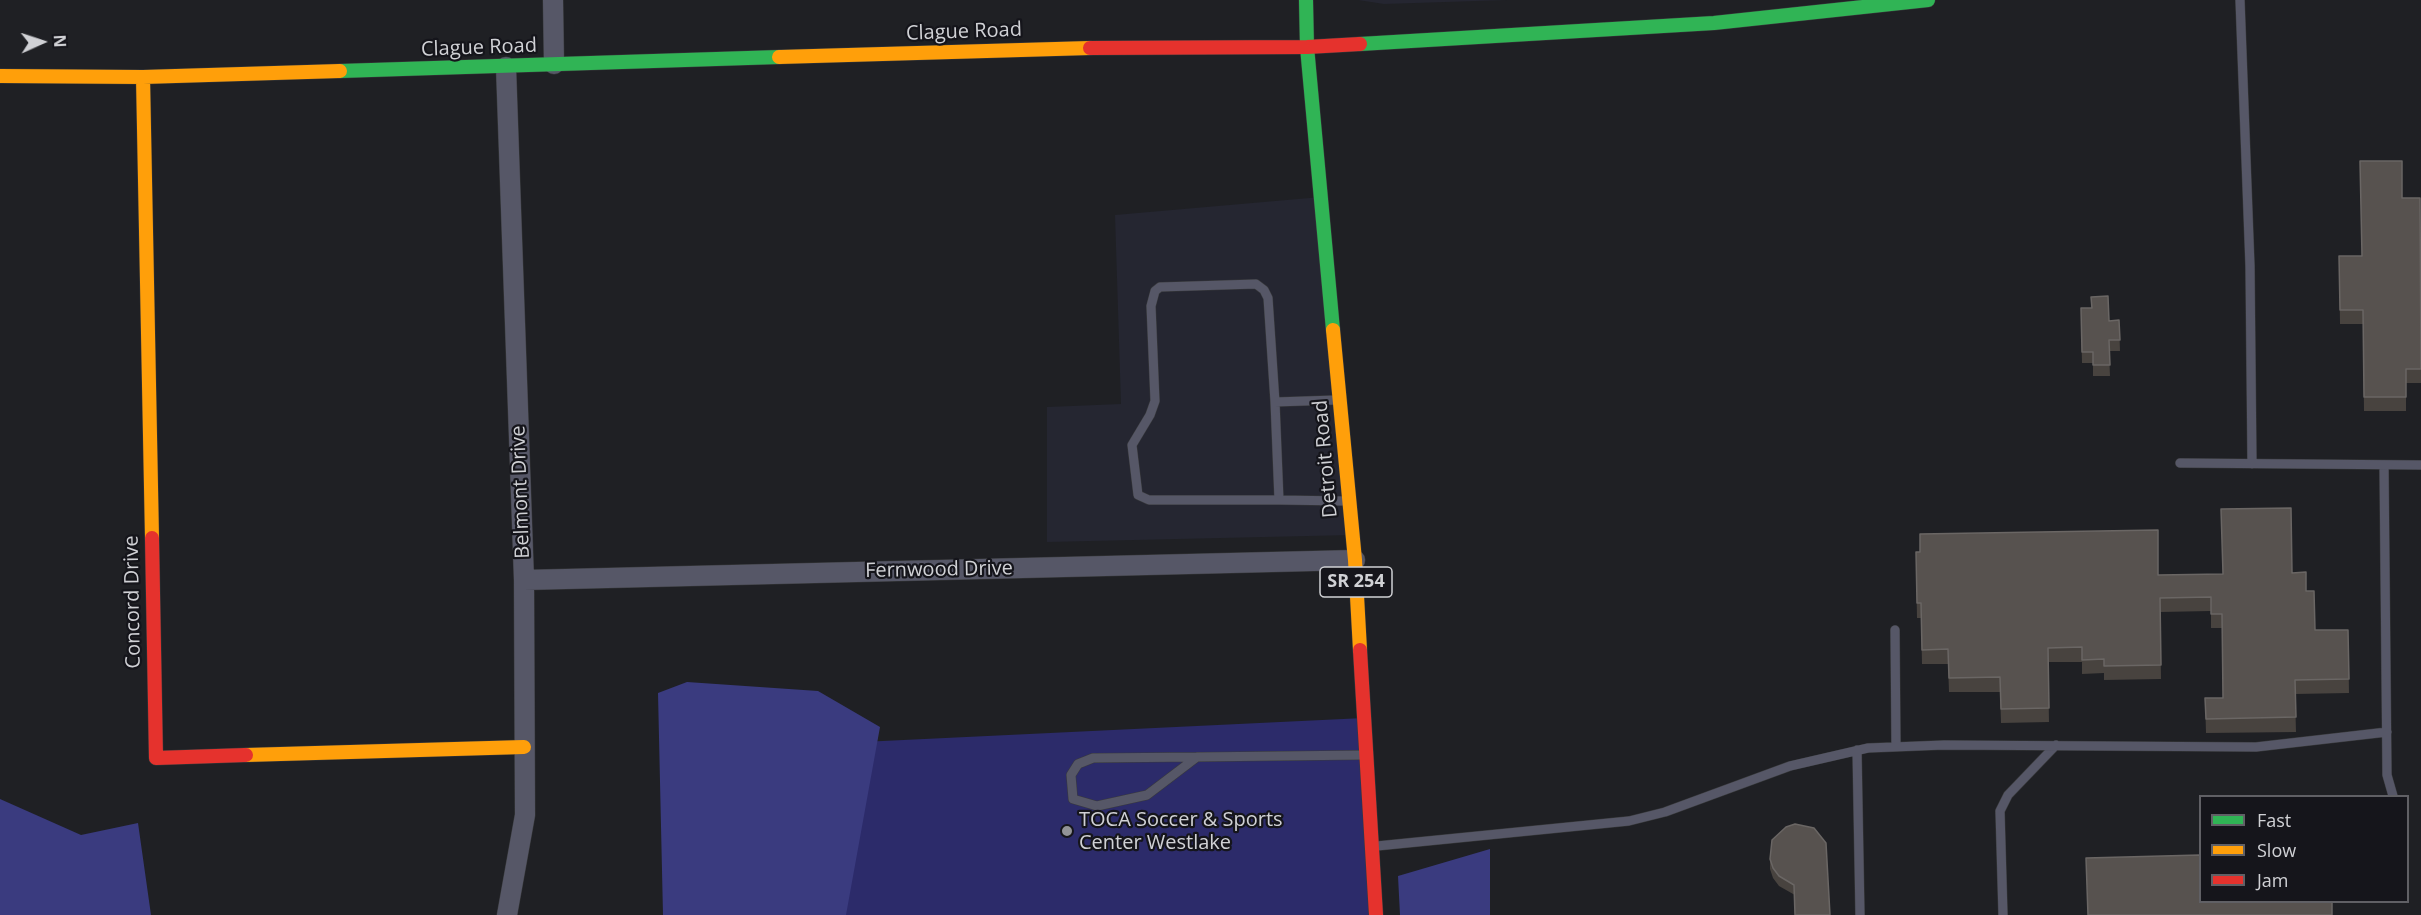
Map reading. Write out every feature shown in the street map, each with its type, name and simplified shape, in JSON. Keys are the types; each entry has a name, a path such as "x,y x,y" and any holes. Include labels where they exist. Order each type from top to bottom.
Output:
{"main road":[{"name":"Detroit Road","path":"1306,0 1307,47 1354,560 1377,915"},
{"name":"Clague Road","path":"0,76 143,77 1074,48 1307,47 1714,23 1928,0"},
{"name":"Concord Drive","path":"143,77 156,758 524,747"}],"street":[{"path":"553,0 554,64"},
{"name":"Belmont Drive","path":"506,67 524,580 525,815 507,915"},
{"name":"Fernwood Drive","path":"524,580 1354,560"}],"lane":[{"path":"2240,0 2250,266 2252,464"},
{"path":"1279,500 1268,298 1264,290 1256,284 1160,287 1155,291 1151,306 1155,401 1150,415 1132,445 1138,495 1149,500 1349,501"},
{"path":"1275,402 1340,400"},
{"path":"2180,463 2421,465"},
{"path":"2384,465 2388,776 2393,795"},
{"path":"1895,630 1896,747"},
{"path":"1372,846 1629,821 1665,812 1790,766 1857,750 1896,747 2056,745 2256,747 2387,732"},
{"path":"2003,915 2000,811 2007,795 2056,745"},
{"path":"1857,750 1860,915"},
{"path":"1197,757 1147,795 1097,806 1072,799 1071,775 1078,764 1093,758 1366,755"}],"shaded area":[{"path":"1358,0 1507,0 1384,4"},
{"path":"1321,197 1352,535 1047,542 1047,407 1121,404 1115,215"},
{"path":"687,682 818,691 880,727 846,915 663,915 658,693"},
{"name":"TOCA Soccer & Sports Center Westlake","path":"1364,718 1376,915 767,915 757,747"},
{"path":"0,799 81,835 138,823 151,915 0,915"},
{"path":"1490,849 1490,915 1400,915 1398,876"}],"building":[{"path":"2360,161 2402,161 2402,198 2420,198 2421,369 2406,369 2406,397 2364,397 2363,310 2340,310 2339,256 2362,256"},
{"path":"2108,296 2109,321 2119,320 2120,340 2109,340 2110,365 2093,365 2093,352 2082,352 2081,308 2092,308 2091,297"},
{"path":"2291,508 2292,573 2306,572 2306,591 2314,591 2315,630 2348,630 2349,679 2295,680 2296,717 2206,719 2205,698 2223,698 2222,614 2211,614 2211,597 2160,598 2161,665 2104,666 2104,659 2082,660 2082,647 2048,648 2049,708 2001,709 2000,677 1949,678 1948,649 1922,650 1921,603 1917,603 1916,552 1920,552 1920,534 2158,530 2158,575 2223,574 2221,509"},
{"path":"1795,824 1814,828 1826,843 1830,915 1795,915 1794,885 1779,876 1773,868 1770,859 1772,840 1786,827"},
{"path":"2199,855 2199,903 2332,903 2332,915 2088,915 2086,858"}],"traffic: fast":[{"path":"1306,0 1307,47 1333,330"},
{"path":"1360,44 1714,23 1928,0"},
{"path":"340,71 779,57"}],"traffic: slow":[{"path":"779,57 1090,48"},
{"path":"0,76 143,77 340,71"},
{"path":"143,77 152,538"},
{"path":"1333,330 1355,560 1360,650"},
{"path":"246,755 524,747"}],"traffic: jam":[{"path":"1090,48 1307,47 1360,44"},
{"path":"152,538 156,758 246,755"},
{"path":"1360,650 1376,915"}],"place":[{"name":"TOCA Soccer & Sports Center Westlake","path":"1067,831"}]}
